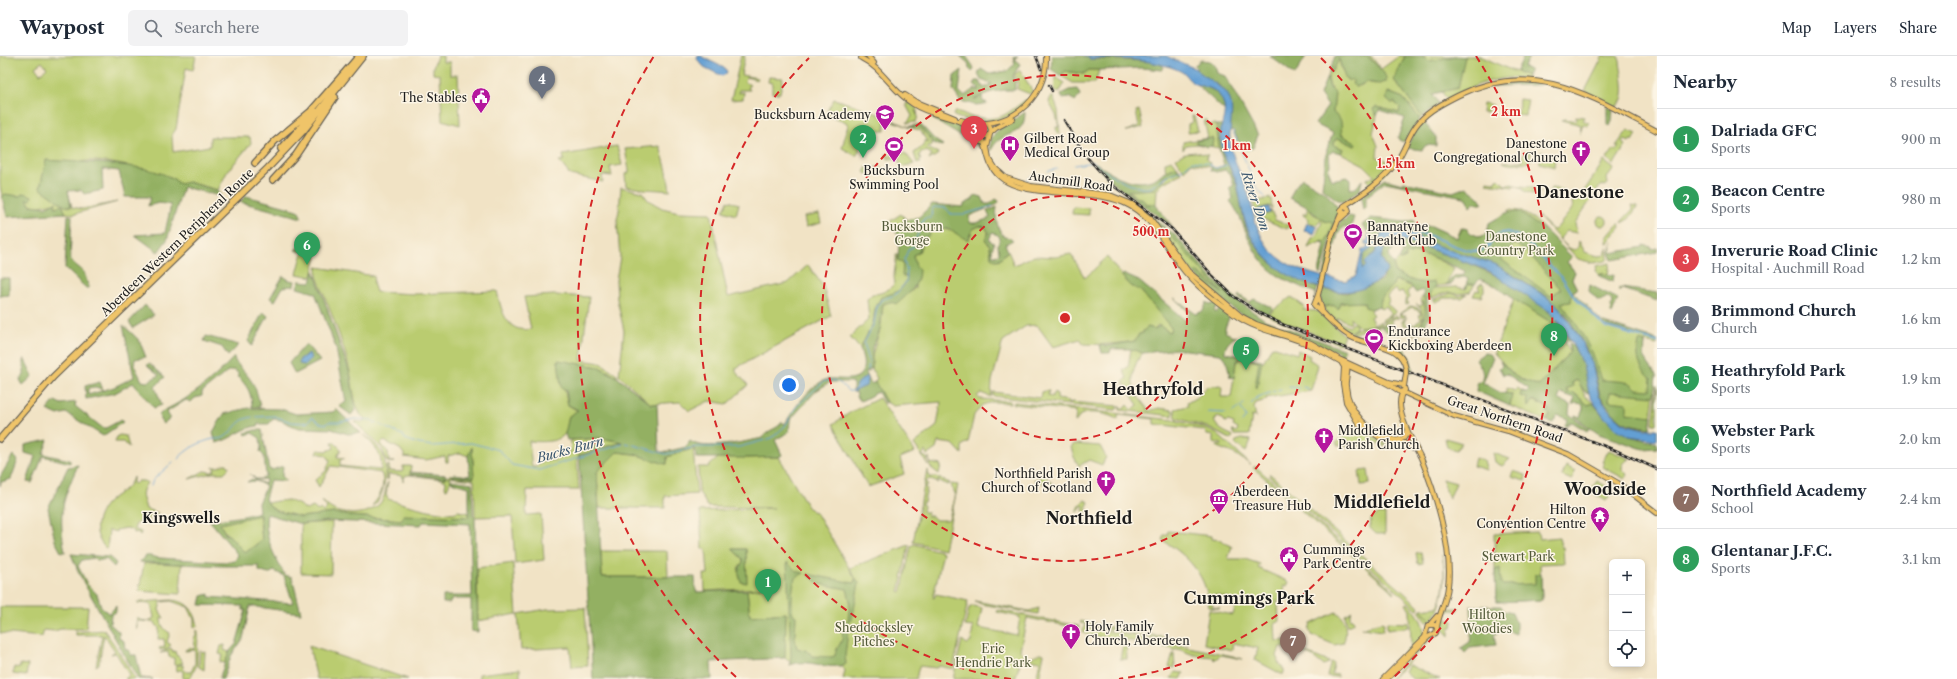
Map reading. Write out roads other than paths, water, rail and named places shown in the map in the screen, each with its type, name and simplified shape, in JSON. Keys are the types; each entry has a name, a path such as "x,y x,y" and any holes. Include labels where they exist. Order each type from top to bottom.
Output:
{"highway":[{"path":"255,163 275,141 310,111 359,56"},
{"name":"Aberdeen Western Peripheral Route","path":"267,167 325,99 359,56"},
{"path":"273,180 296,155 364,56"},
{"name":"Aberdeen Western Peripheral Route","path":"0,439 29,403 68,362 304,130 364,56"},
{"name":"Aberdeen Western Peripheral Route","path":"0,434 61,365 259,175"}],"main road":[{"path":"868,56 898,89 911,100 961,120 984,124 991,129 990,134"},
{"path":"979,135 978,127 1008,118 1018,113 1030,103 1043,80 1047,56"},
{"path":"861,57 872,64 899,94 912,104 927,112 960,122 979,135 985,137 996,128 1024,111 1036,100 1046,80 1047,56"},
{"path":"1383,679 1419,643 1425,636 1427,626 1436,620 1443,600 1446,566 1435,506 1402,413 1400,399 1406,372 1404,360 1396,351 1385,346 1351,337 1335,325 1322,311 1318,303 1318,294 1331,238 1343,212 1358,197 1387,174 1402,152 1412,131 1426,115 1462,94 1489,84 1506,81 1531,81 1565,86 1587,94 1657,131"},
{"path":"960,122 979,139 986,153"},
{"name":"Auchmill Road","path":"990,134 987,147 989,158 996,169 1006,178 1028,185 1110,195 1132,204 1151,220 1188,271 1237,314 1256,324 1311,342 1341,361 1347,368"},
{"name":"Auchmill Road","path":"979,135 990,165 996,173 1014,185 1024,188 1101,197 1123,202 1135,209 1150,222 1189,276 1235,315 1254,326 1317,348 1341,361 1384,380"},
{"path":"1343,212 1349,212 1347,207"},
{"path":"1341,361 1344,367 1343,384 1345,396 1356,421 1374,435 1412,444"},
{"path":"1347,368 1346,389 1350,402 1357,415 1376,432 1396,441 1412,444"},
{"name":"Great Northern Road","path":"1347,368 1353,368 1453,413 1507,428 1572,453 1618,480 1657,510"},
{"name":"Great Northern Road","path":"1384,380 1445,412 1512,432 1572,456 1618,483 1657,513"},
{"path":"1387,679 1428,637 1436,632 1436,627 1447,594 1448,563 1437,505 1400,415 1401,389"},
{"path":"1396,441 1404,438 1406,432"},
{"path":"1431,624 1436,627"},
{"path":"1426,631 1432,635"}],"water":[{"path":"701,56 725,69 727,71 726,74 722,76 704,67 697,59 697,57"},
{"path":"1084,56 1166,56 1194,68 1225,91 1229,96 1232,108 1230,135 1231,147 1247,190 1257,226 1265,243 1284,261 1307,272 1345,281 1356,276 1362,250 1371,245 1365,244 1365,241 1368,240 1368,233 1374,240 1378,240 1387,229 1415,234 1421,239 1446,249 1495,264 1545,296 1559,307 1578,335 1592,363 1599,396 1608,409 1622,422 1628,425 1644,429 1657,429 1657,440 1629,436 1618,430 1605,418 1590,397 1582,362 1564,329 1550,312 1489,271 1422,246 1392,237 1387,242 1381,257 1388,270 1383,276 1372,284 1358,290 1343,292 1320,288 1292,277 1280,269 1268,260 1258,248 1245,221 1237,183 1223,152 1221,132 1224,106 1217,92 1193,83 1182,72 1162,65 1137,60 1112,58 1090,59","holes":["1376,245 1378,246 1375,253 1365,262 1366,266 1362,270 1363,255"]},
{"path":"1269,207 1270,213 1259,215 1258,209"},
{"path":"1307,223 1317,227 1314,234 1304,230"},
{"path":"309,353 311,358 305,365 299,364 300,359"},
{"path":"866,376 868,381 866,386 853,392 858,383"}],"waterway":[{"name":"River Don","path":"1233,131 1256,187 1265,197"},
{"name":"Bucks Burn","path":"1074,165 1094,162 1103,170 1125,183 1142,188 1150,188 1166,176 1180,171 1192,161 1207,163 1215,168 1227,165"},
{"name":"Bucks Burn","path":"1048,171 1057,169"},
{"name":"Bucks Burn","path":"1025,182 1036,172"},
{"name":"Bucks Burn","path":"868,370 869,360 864,343 874,323 877,306 881,300 895,295 906,282 907,271 904,261 908,250 913,247 923,220 925,218 931,218 932,209 934,207 946,208 951,214 965,214 993,206"},
{"path":"1415,234 1430,236 1470,251 1478,251 1488,247 1498,234 1507,232 1518,236 1531,246 1564,280 1573,295 1602,324 1606,327 1657,342"},
{"name":"Bucks Burn","path":"256,417 274,416 291,422 303,423 308,422 312,417 320,423 327,424 328,422 341,422 354,419 372,420 374,423 376,422 403,435 405,439 419,444 433,446 471,443 499,450 512,465 539,470 626,443 666,454 696,447 739,447 772,438 785,426 795,408 823,382 831,380 840,383 848,391 854,391"},
{"path":"1289,387 1299,388"},
{"path":"1303,387 1309,389"},
{"path":"1251,404 1258,397 1281,389"},
{"path":"1231,413 1244,404"},
{"path":"1241,408 1246,417 1242,422"},
{"path":"1207,412 1225,413"},
{"name":"Bucks Burn","path":"178,459 185,452 198,444 213,439 223,438 243,420 253,417"},
{"name":"Bucks Burn","path":"151,486 153,480 173,462"}],"railway":[{"path":"1036,56 1041,69"},
{"path":"1049,85 1052,91"},
{"path":"1064,120 1085,155 1111,184 1172,229 1213,276 1233,296 1261,314 1284,325 1615,450 1657,469"}],"place":[{"name":"Brimmond Church","path":"542,99"},
{"name":"The Stables","path":"481,114"},
{"name":"Bucksburn Academy","path":"885,131"},
{"name":"Inverurie Road Clinic","path":"974,149"},
{"name":"Beacon Centre","path":"863,158"},
{"name":"Gilbert Road Medical Group","path":"1010,162"},
{"name":"Bucksburn Swimming Pool","path":"894,163"},
{"name":"Danestone Congregational Church","path":"1581,167"},
{"name":"Bannatyne Health Club","path":"1353,250"},
{"name":"Webster Park","path":"307,265"},
{"name":"Endurance Kickboxing Aberdeen","path":"1374,355"},
{"name":"Glentanar J.F.C.","path":"1554,356"},
{"name":"Heathryfold Park","path":"1246,370"},
{"name":"Middlefield Parish Church","path":"1324,454"},
{"name":"Northfield Parish Church of Scotland","path":"1106,497"},
{"name":"Aberdeen Treasure Hub","path":"1219,515"},
{"name":"Hilton Convention Centre","path":"1600,533"},
{"name":"Cummings Park Centre","path":"1289,573"},
{"name":"Dalriada GFC","path":"768,602"},
{"name":"Holy Family Church, Aberdeen","path":"1071,650"},
{"name":"Northfield Academy","path":"1293,661"}],"district":[{"name":"Danestone","path":"1580,192"},
{"name":"Heathryfold","path":"1153,389"},
{"name":"Woodside","path":"1605,489"},
{"name":"Middlefield","path":"1382,502"},
{"name":"Kingswells","path":"181,518"},
{"name":"Northfield","path":"1089,518"},
{"name":"Cummings Park","path":"1249,598"}],"park label":[{"name":"Bucksburn Gorge","path":"912,233"},
{"name":"Danestone Country Park","path":"1516,243"},
{"name":"Stewart Park","path":"1518,556"},
{"name":"Hilton Woodies","path":"1487,621"},
{"name":"Sheddocksley Pitches","path":"874,634"},
{"name":"Eric Hendrie Park","path":"993,655"}]}
